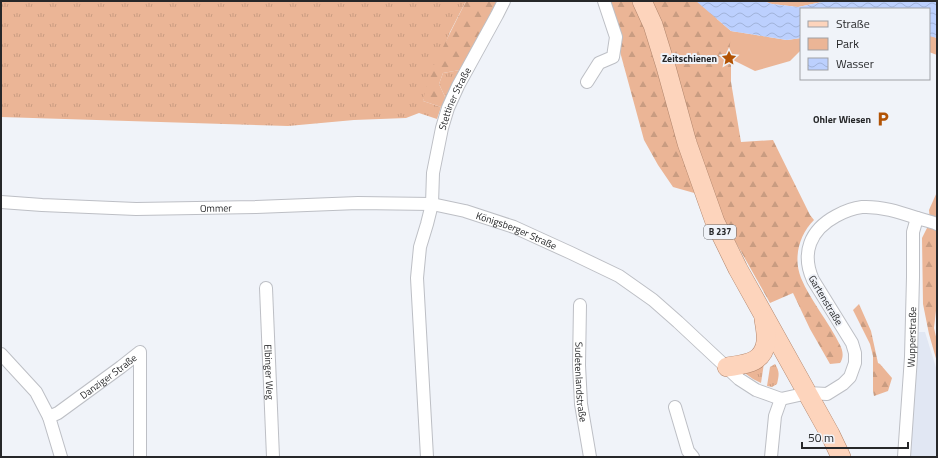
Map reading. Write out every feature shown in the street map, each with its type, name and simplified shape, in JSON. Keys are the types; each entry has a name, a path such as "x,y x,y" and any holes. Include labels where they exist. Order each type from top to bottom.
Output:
{"main road":[{"name":"B 237","path":"642,1 655,32 687,143 715,222 738,269 808,393 841,457"},
{"path":"727,367 751,362 757,359 764,351 767,341 764,316"}],"street":[{"name":"Stettiner Straße","path":"432,204 433,173 442,128 448,108 458,86 504,1"},
{"path":"587,82 599,63 613,57 616,37 604,1"},
{"name":"Ommer","path":"1,202 136,209 256,207 358,203 432,204"},
{"name":"Königsberger Straße","path":"432,204 465,211 514,228 572,253 619,276 658,304 748,386 781,399"},
{"path":"427,457 417,278 420,247 432,204"},
{"name":"Gartenstraße","path":"808,393 827,394 843,384 850,376 856,358 854,348 809,272 808,250 817,232 827,221 845,211 854,208 882,208 936,224"},
{"name":"Wupperstraße","path":"904,457 910,357 913,232 917,218"},
{"name":"Elbinger Weg","path":"266,288 273,457"},
{"name":"Sudetenlandstraße","path":"580,305 579,366 581,404 590,457"},
{"name":"Danziger Straße","path":"49,417 58,413 140,352 140,457"},
{"path":"1,354 36,392 49,417 61,457"},
{"path":"772,457 775,416 781,399 808,393"},
{"path":"675,407 688,451 693,457"}],"shaded area":[{"path":"919,332 925,332 937,371 937,457 911,457 913,370"}],"green space":[{"path":"1,1 466,1 450,32 423,101 441,107 437,119 419,113 406,118 354,120 288,126 1,117"},
{"path":"466,1 497,1 492,13 460,70 443,73 439,84 446,99 441,107 423,101 429,75"},
{"path":"604,1 717,1 717,19 731,31 731,82 741,142 773,140 810,215 814,220 801,240 798,255 799,270 809,295 836,336 841,347 843,356 840,363 830,364 810,329 793,293 770,303 712,198 673,187 658,165 644,140 616,37"},
{"path":"763,1 827,1 798,7 772,4"},
{"path":"731,31 787,40 800,38 800,51 790,61 755,71 729,58"},
{"path":"930,35 937,38 937,55 930,52"},
{"path":"460,70 446,99 439,84 443,73"},
{"path":"937,192 937,224 930,222 929,210"},
{"path":"930,222 937,224 937,302 934,328 937,341 937,362 929,334 923,304 922,238"},
{"path":"859,304 871,331 878,363 892,378 888,391 874,396 873,356 870,344 853,310"},
{"path":"764,363 761,383 746,374 746,372"},
{"path":"775,364 779,374 777,384 772,387 767,386 770,367"}],"water":[{"path":"696,1 763,1 772,4 798,7 827,1 937,1 937,38 930,36 930,8 800,8 800,38 787,40 731,31"}],"place":[{"name":"Zeitschienen","path":"729,58"},
{"name":"Ohler Wiesen","path":"883,119"}]}
